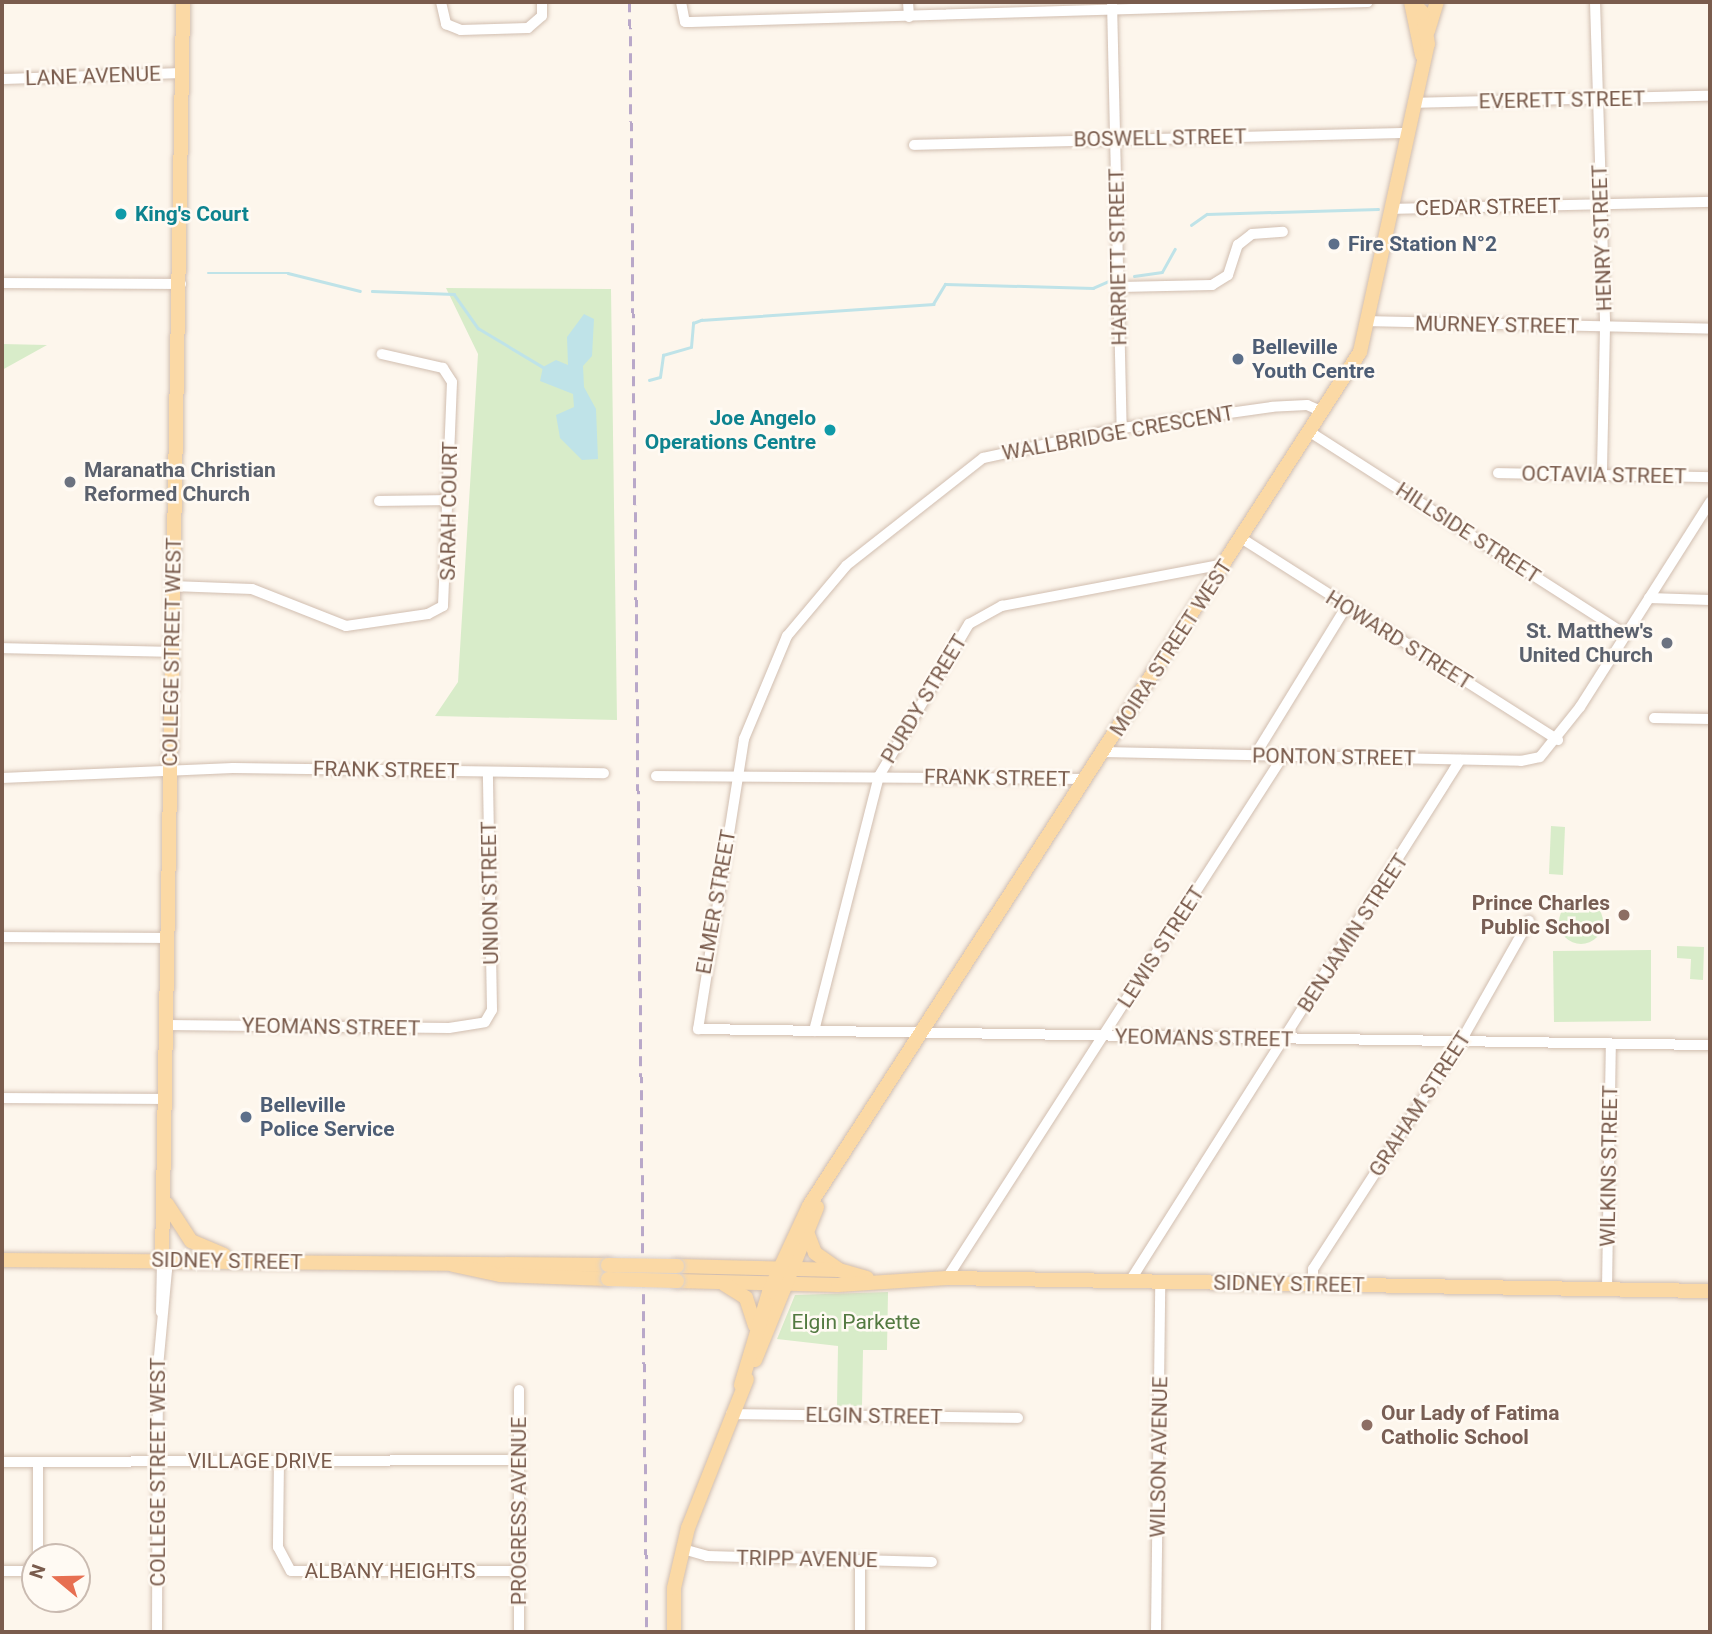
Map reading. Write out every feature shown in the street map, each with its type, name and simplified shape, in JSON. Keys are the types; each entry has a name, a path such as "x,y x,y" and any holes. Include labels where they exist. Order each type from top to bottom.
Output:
{"main road":[{"name":"COLLEGE STREET WEST","path":"162,1260 172,586 181,284 183,2"},
{"name":"MOIRA STREET WEST","path":"674,1632 683,1549 779,1283 818,1199 921,1033 1360,352 1428,32 1411,2"},
{"name":"MOIRA STREET WEST","path":"1411,2 1422,55"},
{"path":"1428,32 1437,2"},
{"path":"164,1189 168,1210 191,1241 244,1260"},
{"name":"MOIRA STREET WEST","path":"785,1268 807,1232 818,1199"},
{"path":"807,1232 815,1253 839,1270"},
{"name":"SIDNEY STREET","path":"2,1260 244,1260 453,1265 467,1259 608,1272 677,1273 785,1268 839,1270 868,1278"},
{"name":"SIDNEY STREET","path":"677,1273 719,1282 947,1278 1710,1291"},
{"path":"719,1282 746,1298 755,1329"},
{"name":"MOIRA STREET WEST","path":"741,1385 755,1329 779,1283"}],"street":[{"path":"441,2 446,24 461,30 528,28 541,16 542,2"},
{"path":"681,2 685,22 909,17 1112,6 1368,2"},
{"path":"908,2 909,17"},
{"name":"HENRY STREET","path":"1595,2 1605,327 1602,475"},
{"name":"HARRIETT STREET","path":"1112,6 1122,428"},
{"name":"LANE AVENUE","path":"2,79 184,73"},
{"name":"EVERETT STREET","path":"1413,103 1710,96"},
{"name":"BOSWELL STREET","path":"914,145 1407,134"},
{"name":"CEDAR STREET","path":"1392,209 1710,202"},
{"path":"1120,287 1212,285 1228,275 1238,245 1252,234 1283,232"},
{"path":"2,284 181,284"},
{"name":"MURNEY STREET","path":"1368,321 1710,329"},
{"name":"SARAH COURT","path":"172,586 252,589 346,626 428,614 443,606 448,593 450,374 382,355"},
{"name":"WALLBRIDGE CRESCENT","path":"738,776 744,738 787,636 888,527 984,458 1122,428 1291,406 1317,422"},
{"name":"HILLSIDE STREET","path":"1317,422 1626,634"},
{"name":"OCTAVIA STREET","path":"1498,472 1710,477"},
{"path":"379,501 449,500"},
{"path":"1558,740 1710,502"},
{"name":"HOWARD STREET","path":"1241,538 1558,740"},
{"name":"PURDY STREET","path":"814,1031 878,776 969,624 984,612 1224,564"},
{"path":"1649,598 1710,600"},
{"path":"1255,755 1346,607"},
{"path":"2,648 172,652"},
{"path":"1654,718 1710,719"},
{"name":"PONTON STREET","path":"1103,752 1521,761 1539,757 1558,740"},
{"name":"LEWIS STREET","path":"947,1278 1283,756"},
{"name":"BENJAMIN STREET","path":"1130,1281 1460,760"},
{"name":"FRANK STREET","path":"2,778 169,775 211,768 604,773"},
{"name":"UNION STREET","path":"488,772 489,1014"},
{"name":"FRANK STREET","path":"656,776 1086,779"},
{"name":"ELMER STREET","path":"698,1029 738,776"},
{"name":"GRAHAM STREET","path":"1313,1285 1313,1269 1461,1041 1530,921"},
{"path":"2,937 168,938"},
{"name":"YEOMANS STREET","path":"166,1025 449,1028 485,1022 489,1014"},
{"name":"YEOMANS STREET","path":"698,1029 1710,1045"},
{"name":"WILKINS STREET","path":"1607,1289 1611,1044"},
{"path":"2,1098 166,1098"},
{"name":"COLLEGE STREET WEST","path":"157,1632 156,1462 162,1260"},
{"name":"WILSON AVENUE","path":"1156,1632 1160,1282"},
{"name":"PROGRESS AVENUE","path":"519,1390 519,1632"},
{"name":"ELGIN STREET","path":"730,1414 1018,1418"},
{"name":"VILLAGE DRIVE","path":"2,1462 519,1460"},
{"name":"ALBANY HEIGHTS","path":"279,1461 278,1547 291,1571 519,1571"},
{"path":"38,1462 38,1543"},
{"name":"TRIPP AVENUE","path":"683,1549 707,1556 932,1562"},
{"path":"860,1560 860,1632"},
{"path":"2,1572 21,1571"}],"green space":[{"path":"446,288 611,289 617,720 435,716 458,682 478,354"},
{"path":"2,344 47,345 2,370"},
{"path":"1551,826 1565,827 1563,875 1549,874"},
{"path":"1581,900 1596,907 1603,922 1596,937 1581,944 1566,937 1559,922 1566,907"},
{"path":"1677,946 1704,947 1703,980 1690,979 1691,959 1677,958"},
{"path":"1651,950 1651,1021 1554,1022 1553,951"},
{"name":"Elgin Parkette","path":"888,1292 887,1350 863,1350 862,1406 837,1406 838,1346 777,1339 795,1295"}],"water":[{"path":"584,314 594,319 592,356 583,366 584,387 596,409 598,459 582,460 560,438 556,415 574,407 573,394 540,381 543,367 556,360 568,365 567,337"}],"waterway":[{"path":"1191,225 1207,214 1378,209"},
{"path":"1134,276 1162,272 1175,249"},
{"path":"208,273 288,273 360,291"},
{"path":"649,380 660,377 663,355 691,347 693,323 701,320 933,304 945,284 1093,288 1109,281"},
{"path":"372,291 454,294 478,328 543,367"}],"railway":[{"path":"630,2 647,1632"}],"place":[{"name":"King's Court","path":"121,214"},
{"name":"Fire Station N°2","path":"1334,244"},
{"name":"Belleville Youth Centre","path":"1238,359"},
{"name":"Joe Angelo Operations Centre","path":"830,430"},
{"name":"Maranatha Christian Reformed Church","path":"70,482"},
{"name":"St. Matthew's United Church","path":"1667,643"},
{"name":"Prince Charles Public School","path":"1624,915"},
{"name":"Belleville Police Service","path":"246,1117"},
{"name":"Our Lady of Fatima Catholic School","path":"1367,1425"}]}
